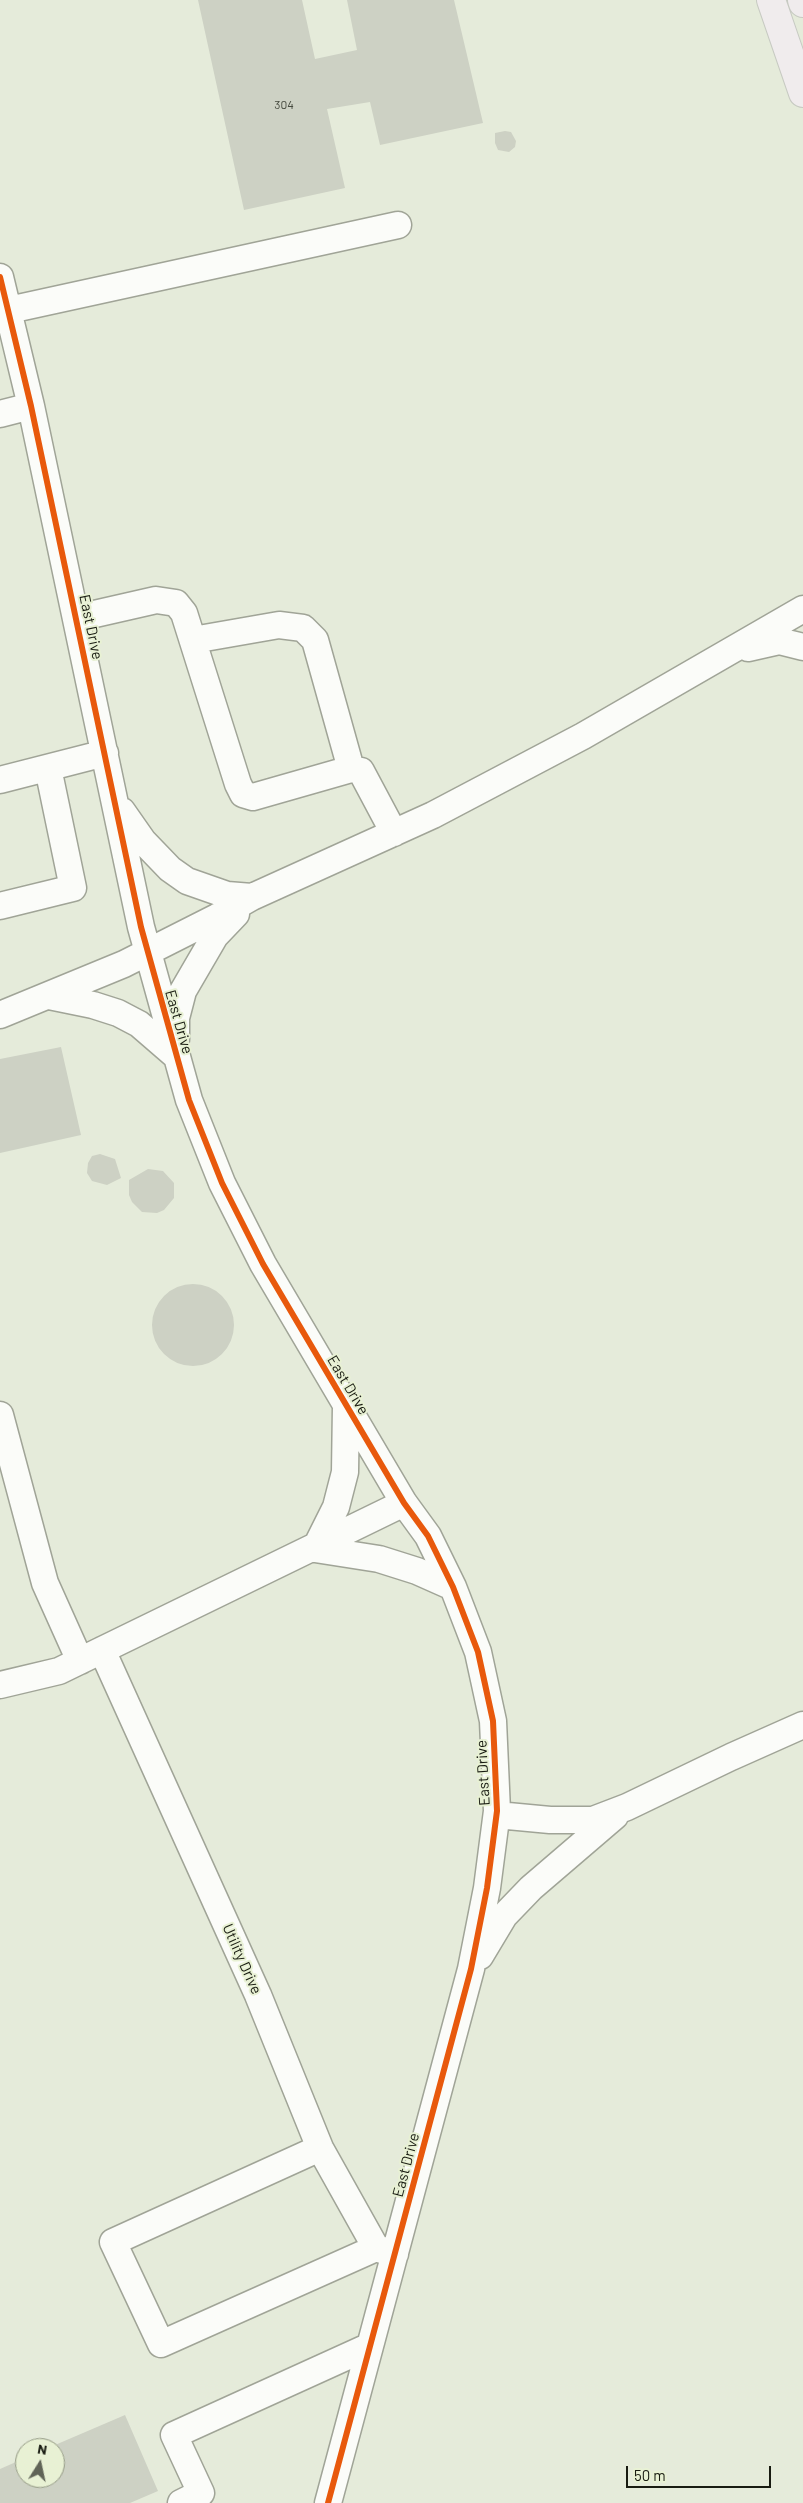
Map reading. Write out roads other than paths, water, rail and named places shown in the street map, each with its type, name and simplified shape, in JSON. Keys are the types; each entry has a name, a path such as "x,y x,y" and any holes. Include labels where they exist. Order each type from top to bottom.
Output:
{"main road":[{"path":"770,0 803,93"}],"street":[{"path":"8,310 398,225"},
{"name":"East Drive","path":"0,277 31,406 148,953 176,1056 204,1141 242,1225 404,1503 428,1536 453,1587 478,1652 492,1721 497,1815 487,1888 471,1969 386,2251 370,2346 328,2503"},
{"path":"0,414 31,406"},
{"path":"77,618 156,600 176,604 184,612 238,784 243,794 253,797 352,769 361,772 394,833"},
{"path":"0,1015 148,953 252,897 394,833 583,736 803,609"},
{"path":"193,640 279,625 303,628 315,640 352,769"},
{"path":"728,653 779,641 803,647"},
{"path":"0,780 105,753"},
{"path":"0,906 74,888 48,768"},
{"path":"116,803 143,841 170,869 206,890 227,896 252,897"},
{"path":"176,1056 176,1018 184,991 215,936 252,897"},
{"path":"49,996 93,1005 118,1013 139,1024 176,1056"},
{"path":"315,1548 336,1507 345,1472 346,1406"},
{"name":"Utility Drive","path":"0,1415 45,1583 91,1655 258,1995 320,2148 386,2251"},
{"path":"0,1685 59,1671 404,1503"},
{"path":"315,1548 379,1559 417,1571 453,1587"},
{"path":"497,1815 550,1820 593,1820 627,1807 731,1757 803,1726"},
{"path":"471,1969 488,1945 504,1916 572,1852 627,1807"},
{"path":"320,2148 113,2242 161,2344 386,2251"},
{"path":"180,2503 201,2493 174,2435 370,2346"}]}
